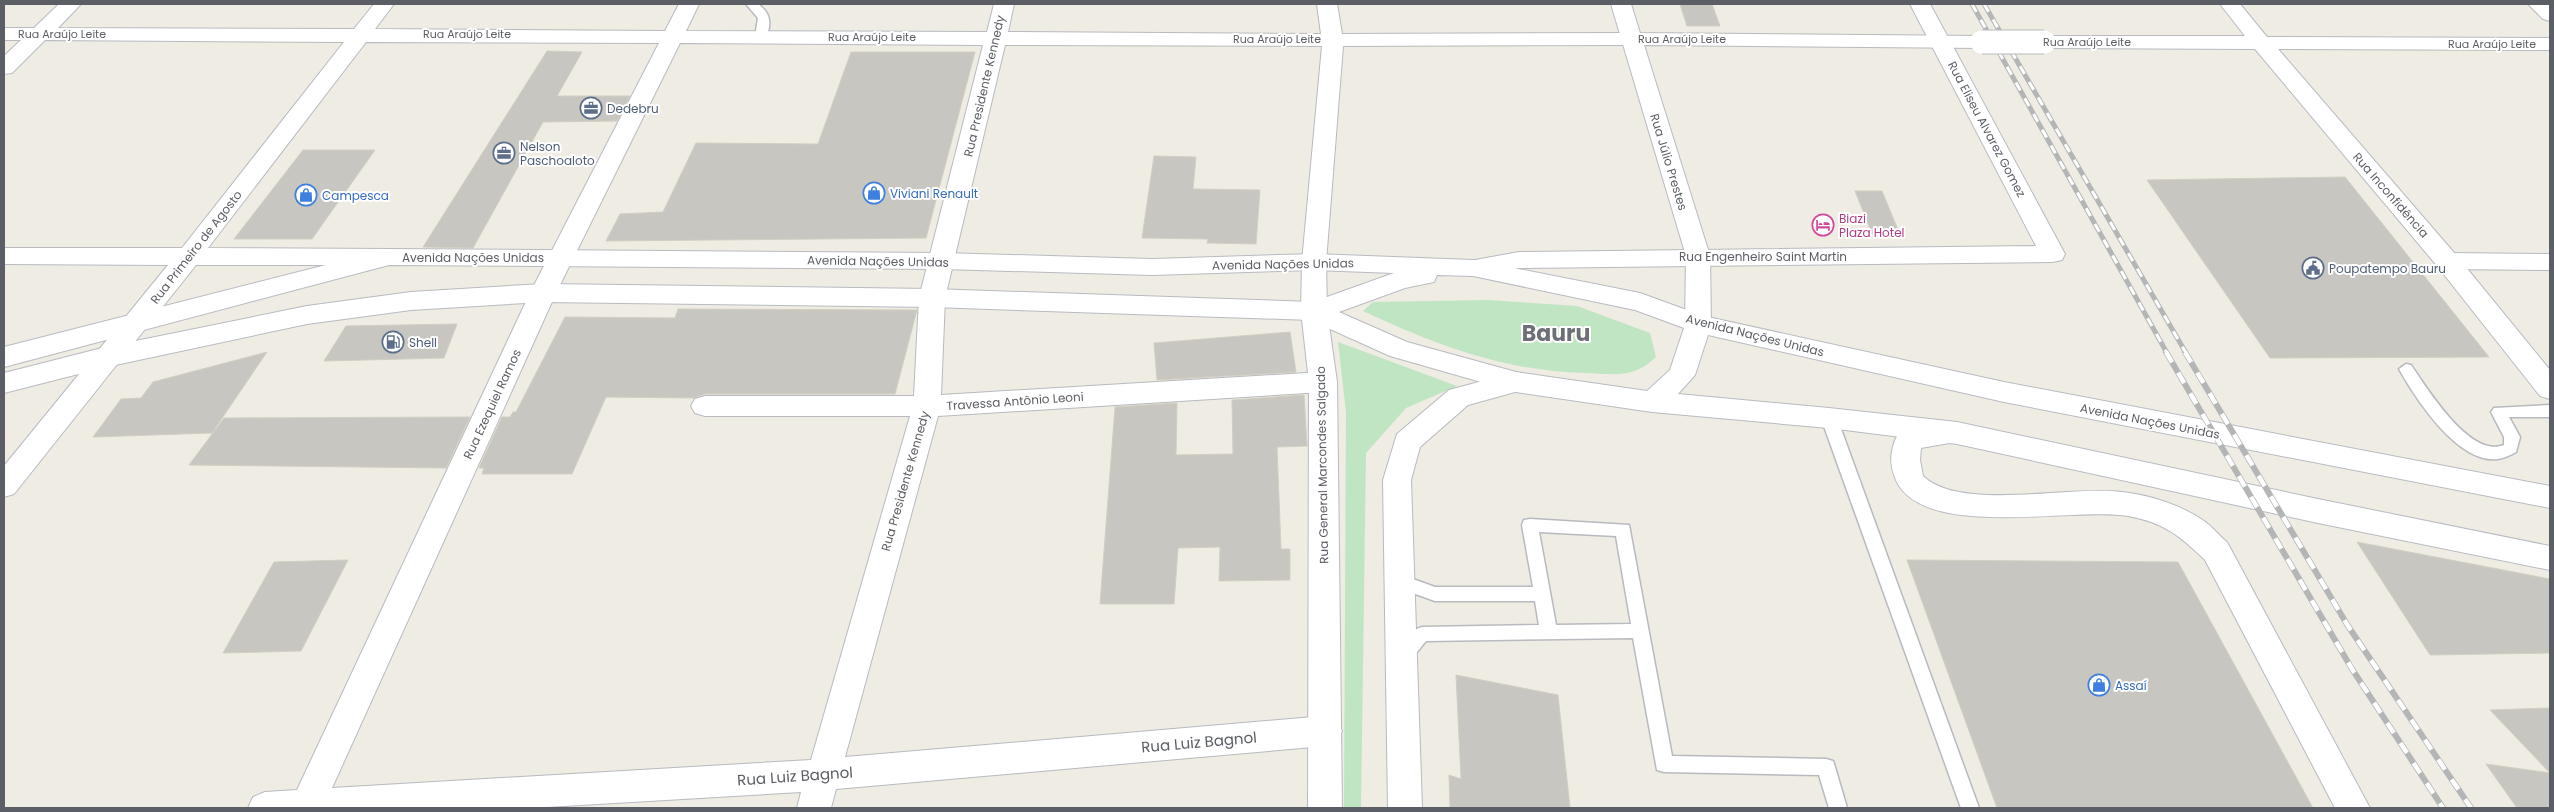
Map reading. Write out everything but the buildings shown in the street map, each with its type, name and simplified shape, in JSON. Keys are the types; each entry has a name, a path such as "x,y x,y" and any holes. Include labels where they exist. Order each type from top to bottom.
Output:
{"street":[{"path":"4,68 71,4"},
{"name":"Rua Primeiro de Agosto","path":"4,486 106,357 137,323 384,4"},
{"name":"Rua Ezequiel Ramos","path":"307,807 560,257 689,4"},
{"name":"Rua Presidente Kennedy","path":"814,808 927,406 932,298 943,261 1004,4"},
{"name":"Rua General Marcondes Salgado","path":"1325,808 1324,382 1314,311 1314,262 1333,40 1327,4"},
{"name":"Rua Júlio Prestes","path":"1621,4 1698,256 1698,324 1682,375 1652,402"},
{"name":"Rua Eliseu Alvarez Gomez","path":"1920,4 2053,254"},
{"name":"Rua Inconfidência","path":"2230,4 2260,42 2447,261 2550,389"},
{"path":"2538,4 2550,15"},
{"name":"Rua Araújo Leite","path":"4,34 2550,44"},
{"name":"Rua Engenheiro Saint Martin","path":"1473,268 1519,260 1698,256 2053,254"},
{"path":"4,256 389,257"},
{"name":"Avenida Nações Unidas","path":"4,357 389,257 943,261 1152,267 1314,262 1473,268 1640,302 1698,324 2004,392 2417,474 2550,497"},
{"path":"2447,261 2550,262"},
{"path":"4,383 106,357 307,315 411,301 543,293 932,298 1314,311 1400,280 1473,268"},
{"path":"1314,311 1399,349 1516,382 1652,402 1829,418 1957,433 2318,511 2550,558"},
{"name":"Travessa Antônio Leoni","path":"706,406 927,406 1324,382"},
{"path":"1404,808 1397,480 1407,442 1459,397 1516,382"},
{"path":"1885,424 1898,475 1910,491 1925,499 1969,511 2126,516 2152,521 2182,534 2200,553 2340,808"},
{"path":"1957,433 1916,438 1908,442 1905,454 1910,479 1916,487 1935,496 1976,506 2119,503 2157,512 2192,528 2216,551 2353,808"},
{"name":"Rua Luiz Bagnol","path":"264,808 307,807 823,775 1325,731"}],"lane":[{"path":"751,4 762,12 765,19 761,37"},
{"path":"2406,369 2453,433 2471,445 2496,453 2510,448 2512,437 2499,412 2550,411"},
{"path":"1829,418 1970,808"},
{"path":"1548,631 1530,526 1622,530 1664,764 1826,767 1838,808"},
{"path":"1399,581 1435,594 1541,594"},
{"path":"1401,657 1422,634 1640,631"}],"green space":[{"path":"1488,300 1577,306 1650,333 1656,357 1640,369 1623,374 1555,371 1526,367 1471,354 1444,345 1363,311 1373,302"},
{"path":"1338,342 1457,386 1406,408 1366,453 1361,808 1344,808 1346,412"}],"railway":[{"path":"1972,4 2167,353"},
{"path":"1984,4 2186,353"},
{"path":"2166,352 2352,669 2443,808"},
{"path":"2185,352 2348,626 2471,808"}],"place":[{"name":"Dedebru","path":"591,108"},
{"name":"Nelson Paschoaloto","path":"504,153"},
{"name":"Viviani Renault","path":"874,193"},
{"name":"Campesca","path":"306,195"},
{"name":"Biazi Plaza Hotel","path":"1823,225"},
{"name":"Poupatempo Bauru","path":"2313,268"},
{"name":"Shell","path":"393,342"},
{"name":"Assaí","path":"2099,685"}],"district":[{"name":"Bauru","path":"1556,333"}]}
